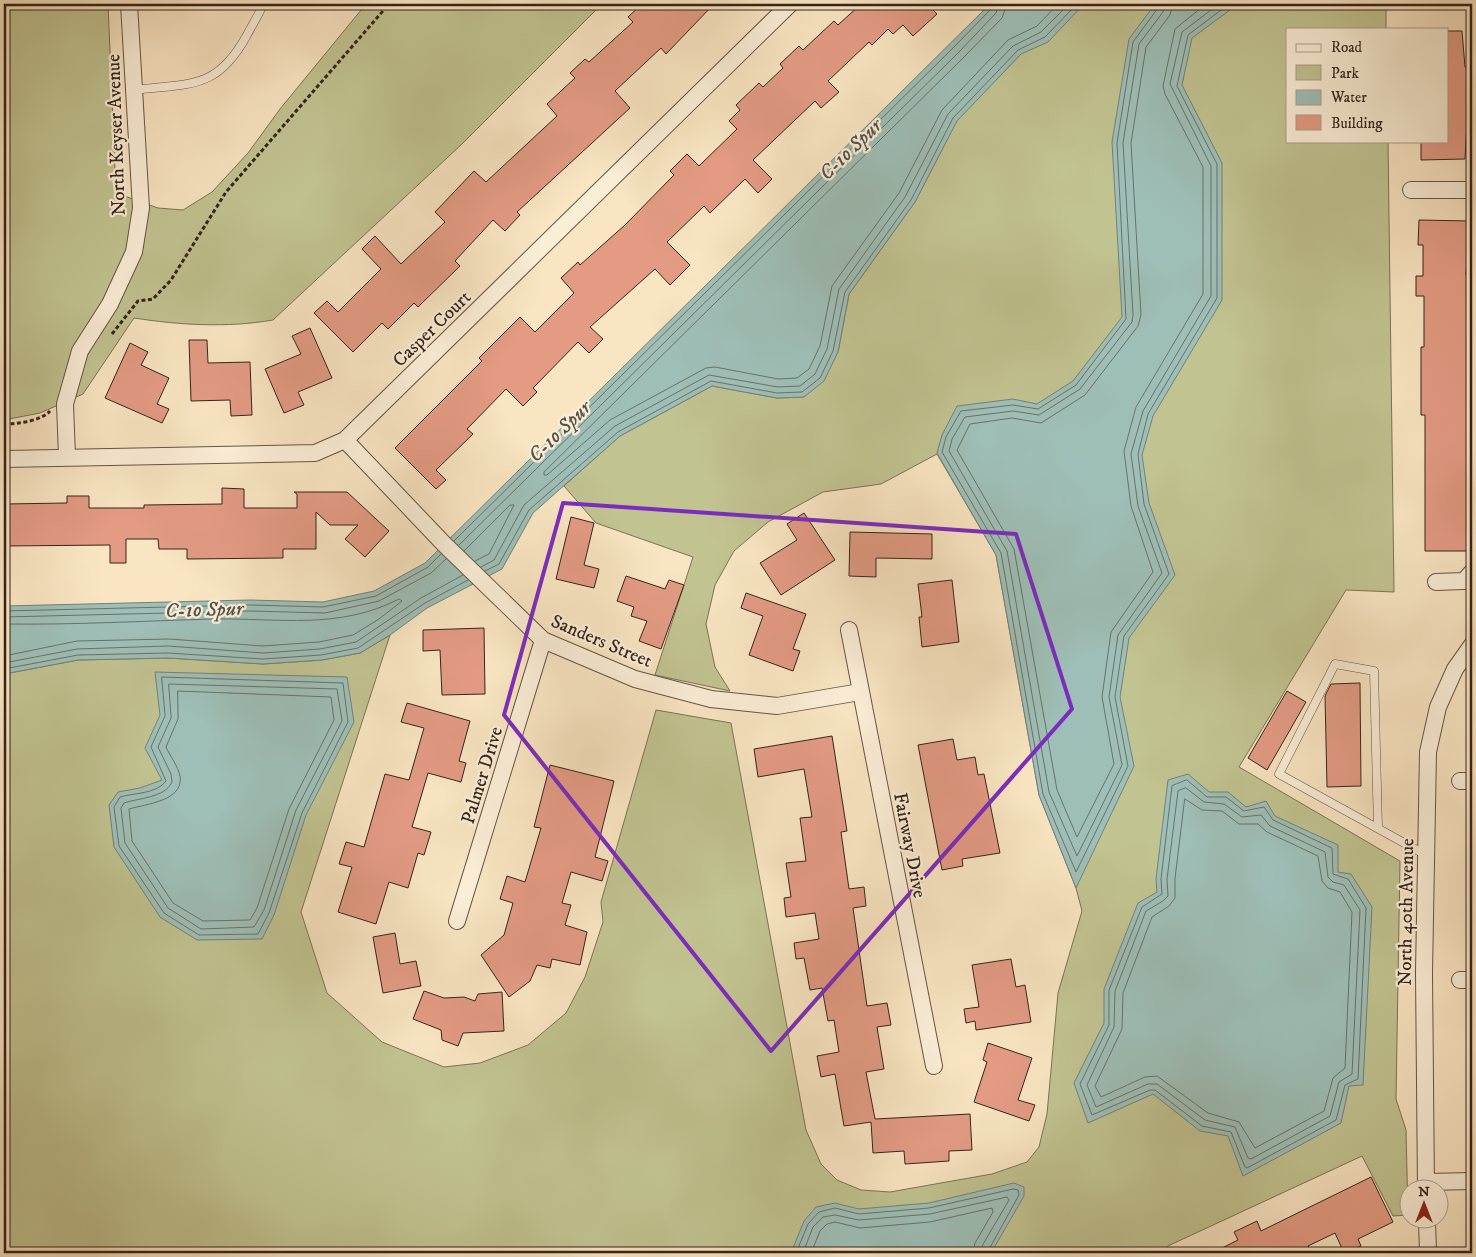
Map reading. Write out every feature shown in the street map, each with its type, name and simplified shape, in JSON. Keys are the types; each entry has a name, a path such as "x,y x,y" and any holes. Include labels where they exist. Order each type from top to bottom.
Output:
{"street":[{"name":"North Keyser Avenue","path":"67,457 65,404 80,351 110,304 134,252 141,208 129,4"},
{"name":"Casper Court","path":"4,459 315,452 345,440 790,4"},
{"path":"1411,190 1472,190"},
{"name":"Sanders Street","path":"345,440 483,584 543,640 635,679 711,699 777,706 860,692"},
{"path":"1436,582 1464,581 1472,572"},
{"name":"Fairway Drive","path":"849,630 934,1066"},
{"name":"Palmer Drive","path":"457,921 543,640"},
{"name":"North 40th Avenue","path":"1426,1180 1424,972 1428,752 1438,707 1454,669 1472,645"},
{"path":"1448,1184 1472,1181"},
{"path":"1427,1230 1428,1253"}],"lane":[{"path":"134,90 190,83 218,73 230,62 240,48 263,4"},
{"path":"1378,828 1374,671 1334,664 1280,774 1426,855"}],"path":[{"path":"109,338 138,301 153,299 171,280 226,192 389,4"},
{"path":"4,424 14,424 45,416 50,409"}],"highlighted area":[{"path":"563,503 1016,534 1072,709 771,1051 504,715"}],"green space":[{"path":"4,4 108,4 116,193 158,208 183,210 212,192 248,153 280,109 366,4 602,4 462,144 273,320 203,325 134,318 83,394 40,413 4,420"},
{"path":"1039,4 1386,4 1386,28 1286,28 1286,142 1388,142 1394,592 1346,590 1239,767 1400,861 1396,1099 1406,1130 1407,1180 1398,1180 1398,1216 1393,1216 1362,1156 1170,1245 1157,1253 4,1253 4,674 78,660 168,658 263,664 322,660 360,653 390,635 301,912 327,993 382,1042 444,1067 480,1063 528,1045 566,1013 585,977 603,922 601,902 656,710 731,723 806,1130 821,1164 837,1180 861,1190 890,1192 992,1174 1027,1162 1039,1147 1047,1114 1058,993 1082,911 1076,888 1039,795 996,555 937,454 881,484 823,492 768,522 734,551 715,585 706,624 715,667 730,691 655,675 693,557 596,523 564,486 620,436 712,386 777,398 804,397 838,352 849,294 915,202 957,120 1021,54"}],"water":[{"name":"C-10 Spur","path":"990,4 1084,4 1048,42 1021,54 957,121 915,202 849,294 838,352 824,381 804,397 777,398 712,386 620,436 533,513 502,569 427,608 390,635 360,653 322,660 263,664 168,658 78,660 4,674 4,606 250,600 323,602 374,591 425,563"},
{"path":"1155,4 1238,4 1192,38 1182,85 1222,163 1222,300 1153,416 1142,455 1149,503 1175,575 1129,638 1120,697 1134,766 1076,888 1039,795 996,555 937,453 942,435 957,406 1013,399 1037,404 1073,381 1122,317 1112,142 1129,39"},
{"path":"155,672 347,677 354,722 306,815 274,915 262,939 197,940 160,917 114,847 109,805 118,792 140,788 162,780 145,748 160,715"},
{"path":"1188,774 1209,792 1228,792 1246,807 1266,801 1275,816 1338,845 1338,872 1351,874 1372,907 1363,1085 1349,1086 1341,1123 1243,1176 1228,1136 1200,1131 1153,1094 1088,1123 1074,1083 1104,1023 1104,989 1138,903 1157,892 1156,879 1168,780"},
{"path":"1014,1183 1024,1187 1024,1196 991,1253 791,1253 804,1221 816,1207 835,1203 859,1209 929,1203"}],"building":[{"path":"642,4 714,4 666,54 661,48 615,91 630,108 517,212 520,215 505,231 493,220 455,261 460,266 418,307 414,303 388,329 382,323 353,352 314,313 327,301 338,312 381,269 362,249 375,236 401,264 445,222 435,212 474,171 486,182 557,116 547,104 575,78 570,73 585,59 589,62 633,22 628,17"},
{"path":"861,4 927,4 937,14 913,36 903,25 893,34 888,29 872,45 869,42 828,81 839,92 821,108 815,101 753,160 772,179 758,193 745,179 710,213 704,206 667,242 690,265 670,285 655,269 590,327 603,339 589,353 578,342 533,388 537,392 523,406 506,389 467,429 473,434 436,470 446,480 436,489 395,448 482,361 479,358 520,317 535,332 574,293 561,278 578,262 580,265 625,225 674,175 670,171 687,154 699,166 737,129 729,121 740,110 736,105 759,83 763,87 783,68 780,64 799,46 803,50 834,21 838,25"},
{"path":"1448,31 1462,31 1465,67 1470,67 1472,123 1467,123 1465,159 1421,160 1421,142 1448,142"},
{"path":"1419,220 1470,221 1466,275 1472,275 1468,415 1468,458 1472,458 1470,551 1425,551 1425,415 1421,415 1421,347 1424,347 1424,296 1416,296 1416,276 1423,276 1423,245 1418,245"},
{"path":"310,328 332,378 298,392 304,405 284,413 265,369 301,354 292,336"},
{"path":"189,340 207,340 208,363 250,362 252,415 231,416 230,400 191,401"},
{"path":"130,343 148,352 141,365 169,378 157,404 169,409 162,423 105,398"},
{"path":"222,488 244,489 244,508 297,508 297,494 294,492 347,492 389,531 365,557 345,539 358,525 330,525 316,512 316,549 283,549 283,558 187,559 187,549 159,549 158,539 126,539 126,563 110,563 110,545 4,546 4,504 67,503 67,496 89,496 89,508 144,508 144,505 222,504"},
{"path":"804,513 835,560 781,595 760,563 797,540 787,524"},
{"path":"571,517 594,523 584,565 599,569 594,588 556,579"},
{"path":"850,532 932,534 932,559 876,558 876,577 849,576"},
{"path":"626,576 665,589 669,580 684,585 661,649 639,641 647,621 631,616 634,607 617,601"},
{"path":"952,580 959,642 922,647 919,617 922,617 918,584"},
{"path":"746,593 806,614 793,649 800,651 793,671 749,655 763,616 741,608"},
{"path":"484,628 485,694 442,695 440,650 423,651 423,630"},
{"path":"1360,683 1361,786 1327,787 1325,696 1331,684"},
{"path":"1287,691 1306,702 1267,770 1248,758"},
{"path":"407,703 470,721 459,761 466,763 461,782 428,773 412,827 431,832 424,855 418,853 408,888 389,882 376,924 338,912 352,867 339,864 346,842 364,847 385,774 409,780 424,728 401,722"},
{"path":"832,736 847,831 841,832 849,889 864,887 866,906 853,908 867,1006 887,1003 891,1025 877,1027 884,1069 866,1072 875,1119 970,1114 972,1150 949,1151 949,1161 905,1164 904,1151 873,1153 871,1122 844,1126 835,1074 821,1077 817,1056 839,1052 834,1020 828,1021 822,988 810,990 804,958 796,959 794,943 819,939 815,913 786,917 784,898 791,897 786,863 806,861 800,818 812,817 804,769 758,777 754,749"},
{"path":"953,739 957,760 975,757 978,775 984,774 1000,853 962,859 963,866 942,870 918,745"},
{"path":"550,765 614,781 595,857 608,861 602,881 571,872 562,903 571,905 565,925 587,932 580,965 552,959 550,968 537,965 530,981 509,997 481,955 504,935 513,903 500,899 507,876 525,882 541,828 534,827"},
{"path":"395,933 400,964 416,961 421,986 383,993 373,937"},
{"path":"1011,959 1016,987 1025,985 1031,1022 976,1030 975,1021 966,1023 964,1009 979,1007 972,965"},
{"path":"424,991 444,998 464,997 475,1001 478,994 502,992 504,1031 463,1033 458,1046 442,1040 441,1030 413,1019"},
{"path":"988,1043 1032,1058 1018,1100 1035,1105 1029,1121 974,1102 987,1062 983,1060"},
{"path":"1371,1177 1393,1222 1358,1239 1361,1246 1344,1253 1335,1233 1308,1246 1313,1253 1212,1253 1238,1240 1234,1232 1257,1221 1261,1231"}]}
